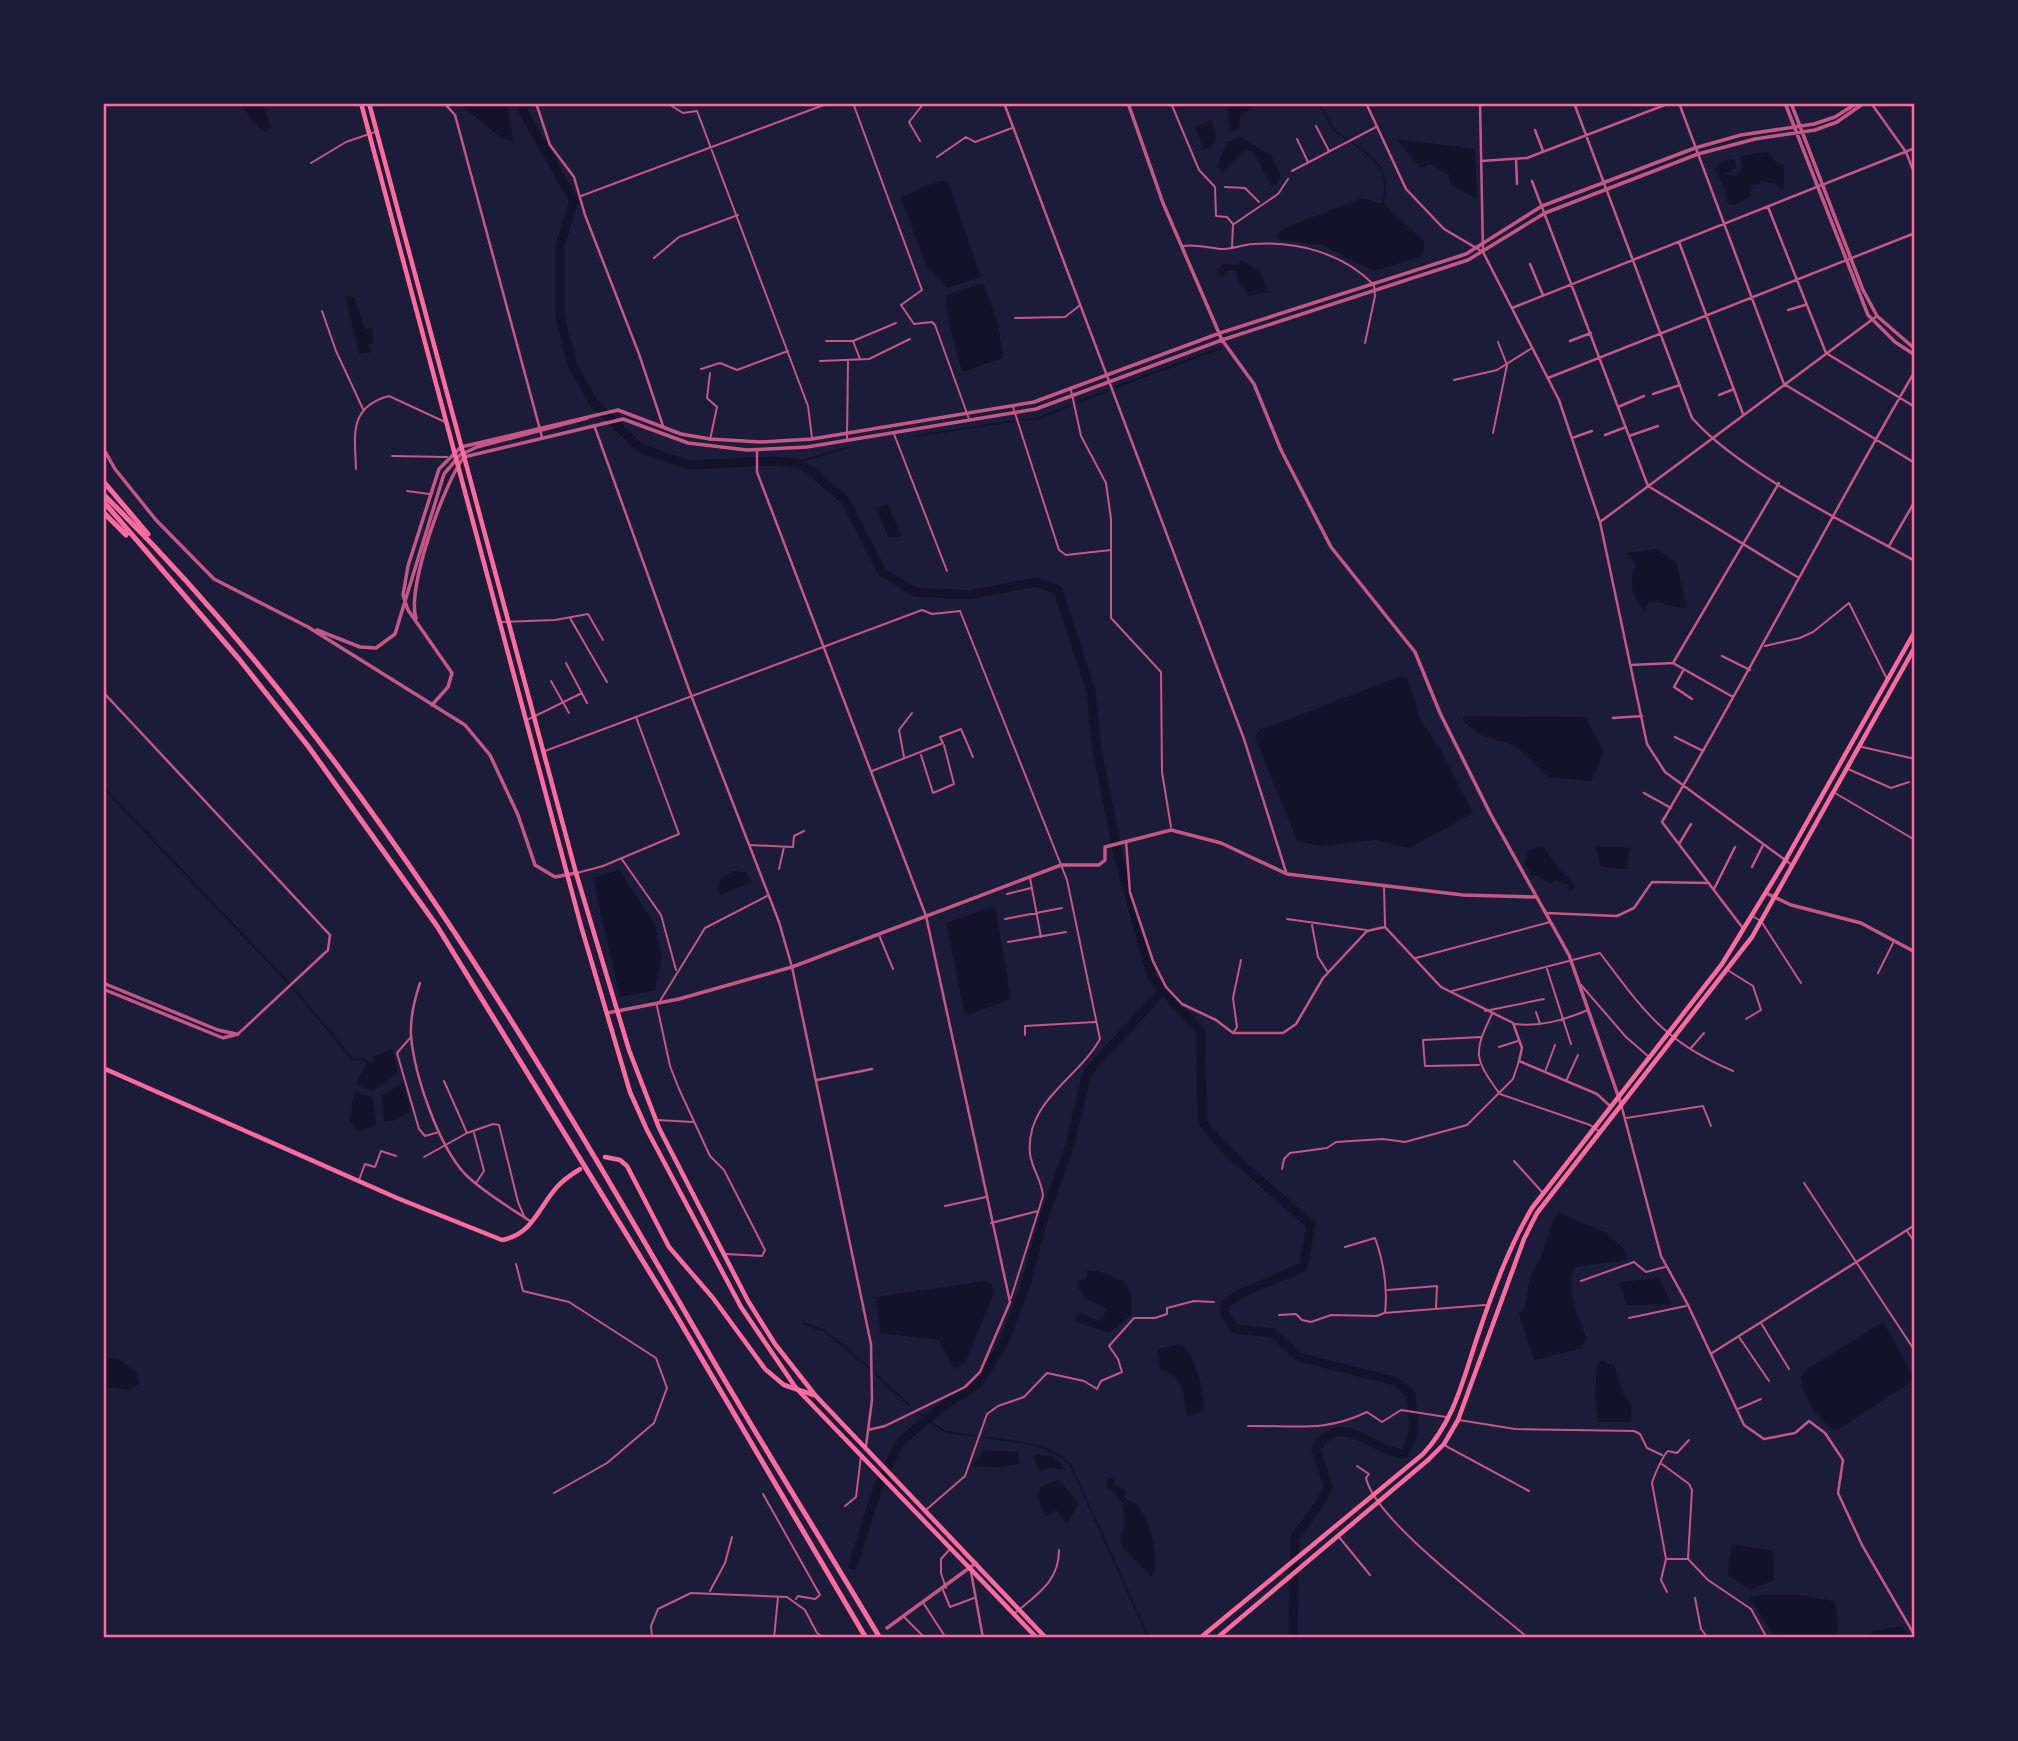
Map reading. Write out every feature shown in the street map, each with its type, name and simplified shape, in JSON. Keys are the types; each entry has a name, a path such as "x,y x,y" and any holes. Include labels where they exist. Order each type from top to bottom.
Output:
{"highway":[{"path":"103,481 317,740 442,915 556,1092 880,1638"},
{"path":"103,494 168,558"},
{"path":"103,501 144,552 239,659 300,735 437,926 677,1315 866,1638"},
{"path":"103,512 144,552"}],"main road":[{"path":"361,103 525,721 630,1092 647,1130 741,1307 796,1388 1037,1638"},
{"path":"369,103 509,621 532,718 544,751 576,873 617,1011 655,1120 724,1254 775,1344 815,1395 895,1476 1046,1638"},
{"path":"1200,1638 1423,1454 1450,1417 1488,1305 1517,1233 1543,1193 1669,1034 1744,930 1915,631"},
{"path":"1217,1638 1444,1444 1458,1420 1524,1239 1537,1213 1728,971 1761,921 1915,647"},
{"path":"103,1069 358,1181 502,1240 522,1233 533,1223 557,1186 580,1169"},
{"path":"605,1157 620,1160 626,1166 669,1247 713,1298 765,1369 783,1385 815,1395"}],"street":[{"path":"444,103 455,116 542,437"},
{"path":"536,103 550,145 574,177 663,426"},
{"path":"1004,103 1244,738 1287,874"},
{"path":"1128,103 1182,247 1222,340 1254,384 1281,450 1331,547 1415,652 1440,713 1535,897 1572,962 1626,1118 1643,1196 1666,1267 1712,1353 1744,1425 1764,1439 1795,1433 1810,1421 1837,1448 1843,1460 1838,1493 1862,1545 1915,1636"},
{"path":"1366,103 1406,189 1439,225 1479,247 1483,252 1548,377 1600,522 1647,744 1654,759 1684,786 1792,865"},
{"path":"1479,247 1480,103"},
{"path":"1574,103 1692,418 1711,440 1834,516 1915,561"},
{"path":"1480,161 1516,159 1543,152 1670,103"},
{"path":"1679,103 1784,384 1915,463"},
{"path":"1785,103 1844,260 1871,320 1895,342 1915,355"},
{"path":"1791,103 1851,259 1877,316 1915,349"},
{"path":"418,623 413,602 420,569 452,472 464,457 623,419 709,448 757,449 807,447 1015,413 1073,396 1345,293 1479,247 1542,206 1695,148 1835,117 1857,103"},
{"path":"432,705 448,687 452,673 418,623 403,595 408,566 439,469 447,457 461,447 618,410 681,434 760,442 812,439 1034,402 1220,333 1347,300 1468,260 1545,213 1698,154 1740,142 1803,132 1837,122 1864,103"},
{"path":"1871,103 1906,152 1915,174"},
{"path":"1535,130 1543,152"},
{"path":"1513,308 1915,148"},
{"path":"1516,159 1517,184"},
{"path":"1532,181 1648,486 1799,578"},
{"path":"1768,207 1826,353 1915,407"},
{"path":"1548,377 1915,233"},
{"path":"1679,242 1743,414"},
{"path":"1530,264 1543,295"},
{"path":"1345,293 1347,300"},
{"path":"1788,310 1805,304"},
{"path":"1600,522 1877,316"},
{"path":"418,320 426,318"},
{"path":"1570,341 1591,333"},
{"path":"1744,930 1662,822 1765,646 1799,578 1915,371"},
{"path":"1653,394 1680,385"},
{"path":"1719,396 1734,389"},
{"path":"1618,407 1644,396"},
{"path":"308,627 360,647 376,648 386,643 401,624 434,502 444,474 452,463 465,451 580,423 592,415"},
{"path":"580,423 594,425"},
{"path":"594,425 792,967 871,1344 866,1446"},
{"path":"1629,436 1658,426"},
{"path":"1605,435 1626,427"},
{"path":"1572,438 1592,430"},
{"path":"103,448 115,469 196,564 214,579 308,627 465,725 490,755 518,815 534,865 555,877 576,873"},
{"path":"757,449 757,472 926,916 1010,1301 980,1372 965,1387 885,1426 868,1430"},
{"path":"1673,663 1779,483"},
{"path":"1888,547 1915,500"},
{"path":"1722,656 1750,670"},
{"path":"1631,665 1673,663 1734,697"},
{"path":"1684,669 1674,687 1692,699"},
{"path":"103,692 330,935 328,950 294,983 238,1034 223,1038 103,989"},
{"path":"1614,718 1642,716"},
{"path":"1675,737 1703,751"},
{"path":"1644,793 1671,808"},
{"path":"1679,844 1691,824"},
{"path":"607,1013 658,1003 792,967 1061,865 1099,865 1105,860 1105,847 1171,830 1221,843 1287,874 1463,895 1535,897"},
{"path":"1123,842 1130,892 1153,961 1166,987 1182,1004 1216,1020 1233,1033 1283,1033 1296,1024 1328,973 1367,931 1385,927 1441,987 1513,1023 1522,1048 1518,1061 1597,1094 1610,1106"},
{"path":"1752,867 1763,845"},
{"path":"1714,890 1735,848"},
{"path":"1546,913 1617,916 1634,908 1652,882 1709,883"},
{"path":"1766,892 1773,897 1861,923 1915,952"},
{"path":"420,983 412,1007 411,1036 418,1074 440,1132 463,1172 533,1223"},
{"path":"103,984 218,1030 238,1034"},
{"path":"817,1080 872,1069"},
{"path":"1712,1353 1915,1225"},
{"path":"887,1628 945,1589 976,1563"},
{"path":"970,1569 984,1638"}],"lane":[{"path":"667,103 683,113 697,111 789,351 808,406 812,439"},
{"path":"580,196 829,103"},
{"path":"853,103 922,290 901,304 914,324 932,322 936,325 969,419"},
{"path":"920,141 909,122 924,103"},
{"path":"1171,103 1199,170 1217,191 1216,216 1227,217 1233,225 1232,248"},
{"path":"1316,126 1330,152"},
{"path":"1292,171 1377,126"},
{"path":"937,157 966,137 975,142 1013,127"},
{"path":"311,163 346,142 376,132"},
{"path":"1297,139 1309,162"},
{"path":"1233,225 1260,203 1278,194 1288,179"},
{"path":"1225,187 1245,188 1260,203"},
{"path":"653,258 679,237 739,215"},
{"path":"1182,247 1232,248 1253,244 1322,252 1348,264 1374,285 1365,343"},
{"path":"1015,318 1065,317 1080,305"},
{"path":"322,311 336,351 364,410"},
{"path":"826,341 853,341 896,323"},
{"path":"820,361 869,359 910,339"},
{"path":"853,341 861,360"},
{"path":"1493,433 1507,365 1498,342"},
{"path":"1454,380 1490,373 1507,365 1532,347"},
{"path":"701,369 720,363 737,370 789,351"},
{"path":"847,440 848,360"},
{"path":"709,448 717,407 707,398 710,373"},
{"path":"1071,389 1081,436 1105,484 1111,519 1111,618 1161,672 1162,772 1171,830"},
{"path":"356,470 355,421 364,410 389,396 446,422"},
{"path":"1013,406 1059,550 1066,555 1111,550"},
{"path":"894,433 947,571"},
{"path":"393,456 447,457"},
{"path":"407,491 430,494"},
{"path":"1765,646 1800,638 1813,632 1837,609 1849,603 1888,680"},
{"path":"544,751 922,610 932,614 960,611 1061,865 1072,901 1099,1042 1042,1105 1033,1127 1030,1156 1042,1182 1043,1196 1010,1301"},
{"path":"500,622 588,614 603,640"},
{"path":"569,617 607,682"},
{"path":"566,663 587,703"},
{"path":"551,681 569,713"},
{"path":"525,721 582,693"},
{"path":"905,758 899,730 912,713"},
{"path":"576,873 680,834 636,717"},
{"path":"920,754 933,793 954,784 940,737 961,730 973,757"},
{"path":"872,771 943,743"},
{"path":"1850,746 1915,759"},
{"path":"1847,769 1891,788 1909,782"},
{"path":"1834,792 1915,840"},
{"path":"748,845 793,847 794,836 804,831"},
{"path":"779,869 784,846"},
{"path":"621,858 660,915 676,971"},
{"path":"1030,878 1041,937"},
{"path":"1384,886 1385,927"},
{"path":"1007,894 1032,888"},
{"path":"724,1254 762,1256 765,1250 724,1170 710,1156 694,1122 670,1066 658,1003 705,928 767,895"},
{"path":"1005,919 1062,908"},
{"path":"1753,916 1761,921 1801,983"},
{"path":"1287,919 1367,931"},
{"path":"1416,958 1551,921"},
{"path":"1312,923 1318,957 1328,973"},
{"path":"1008,942 1066,932"},
{"path":"878,934 893,970"},
{"path":"1878,973 1894,942"},
{"path":"1451,992 1459,987 1547,969 1600,954 1651,1021 1690,1050 1733,1071"},
{"path":"1233,1033 1237,1027 1234,991 1241,960"},
{"path":"1547,969 1571,1044"},
{"path":"1728,971 1753,986 1761,1010 1746,1019"},
{"path":"1578,981 1626,1037 1650,1057"},
{"path":"1485,1011 1544,999"},
{"path":"1513,1023 1540,1024 1563,1020 1588,1009"},
{"path":"1536,1012 1540,1024"},
{"path":"1492,1014 1476,1054 1479,1065 1499,1094 1594,1126 1600,1132"},
{"path":"1026,1035 1025,1026 1096,1021"},
{"path":"1690,1050 1704,1033"},
{"path":"411,1036 397,1053 419,1129 425,1136 440,1132"},
{"path":"1479,1065 1424,1066 1423,1040 1481,1037"},
{"path":"1499,1047 1519,1041"},
{"path":"1544,1073 1555,1045"},
{"path":"1566,1082 1578,1055"},
{"path":"1282,1170 1284,1159 1298,1150 1327,1148 1336,1142 1383,1139 1405,1142 1467,1125 1513,1079 1518,1061"},
{"path":"444,1081 467,1133"},
{"path":"1626,1118 1703,1106 1711,1126"},
{"path":"655,1120 694,1122"},
{"path":"424,1157 467,1133 493,1124 499,1125 518,1202 526,1219"},
{"path":"474,1132 484,1171 476,1183"},
{"path":"358,1181 365,1164 376,1167 381,1151 397,1156"},
{"path":"1514,1161 1543,1193"},
{"path":"1804,1183 1915,1351"},
{"path":"946,1206 986,1197"},
{"path":"991,1223 1039,1211"},
{"path":"1907,1230 1915,1243"},
{"path":"1345,1247 1375,1238 1383,1261 1387,1291 1384,1313"},
{"path":"1581,1281 1634,1262 1646,1272 1666,1267"},
{"path":"516,1264 523,1291 569,1302 656,1358 667,1388 654,1423 607,1463 554,1493"},
{"path":"1387,1291 1437,1286 1436,1308"},
{"path":"926,1510 965,1476 987,1414 998,1406 1024,1397 1047,1373 1084,1381 1097,1389 1101,1381 1122,1372 1118,1359 1108,1349 1114,1336 1133,1318 1155,1318 1167,1314 1167,1308 1177,1304 1214,1302"},
{"path":"1279,1315 1296,1314 1302,1320 1311,1322 1326,1320 1331,1315 1377,1316 1384,1313 1488,1305"},
{"path":"1629,1318 1688,1305"},
{"path":"1760,1322 1789,1369"},
{"path":"1739,1336 1769,1381"},
{"path":"1737,1409 1760,1399"},
{"path":"1248,1426 1326,1426 1367,1412 1382,1422 1401,1410 1450,1417"},
{"path":"1458,1420 1515,1429 1634,1431 1640,1434 1647,1448 1662,1455"},
{"path":"1667,1592 1661,1580 1666,1559 1652,1483 1662,1455 1668,1451 1677,1453 1689,1440"},
{"path":"1444,1444 1529,1491"},
{"path":"845,1506 856,1497 862,1455"},
{"path":"1661,1463 1689,1484 1692,1490 1688,1559"},
{"path":"1357,1466 1369,1474 1366,1478 1367,1485 1379,1502 1457,1582 1528,1638"},
{"path":"763,1494 820,1595 816,1599 799,1596 795,1600"},
{"path":"710,1592 726,1563 732,1537"},
{"path":"1338,1537 1370,1575"},
{"path":"951,1548 941,1559 941,1573 950,1607 975,1597"},
{"path":"1014,1614 1052,1581 1059,1566 1059,1550"},
{"path":"1666,1559 1688,1559 1708,1580 1751,1609 1767,1638"},
{"path":"652,1638 654,1618 664,1604 691,1593 710,1592 778,1596 795,1600 824,1638"},
{"path":"774,1638 778,1596"},
{"path":"1695,1598 1701,1629 1708,1638"},
{"path":"924,1604 946,1638"},
{"path":"905,1618 925,1638"}],"shaded area":[{"path":"241,103 262,103 271,126 266,132 251,120"},
{"path":"458,103 506,103 514,143 499,136"},
{"path":"1227,103 1256,103 1240,118 1239,130 1230,131"},
{"path":"1211,121 1215,140 1212,147 1204,149 1195,127"},
{"path":"1240,137 1272,156 1280,175 1277,184 1271,186 1253,151 1245,150 1222,173 1217,166 1227,142"},
{"path":"1396,139 1475,149 1477,199 1450,184 1449,175 1429,164 1421,168"},
{"path":"1767,152 1777,163 1784,165 1784,188 1780,190 1775,184 1760,181 1760,184 1750,185 1751,196 1735,205 1728,204 1722,182 1714,169 1726,160 1735,160 1736,168 1725,174 1735,176 1743,168 1740,156"},
{"path":"941,180 948,182 981,277 947,288 927,268 901,197"},
{"path":"1363,198 1383,204 1424,241 1424,252 1420,257 1373,271 1323,245 1280,240 1277,236 1282,229"},
{"path":"1241,260 1259,271 1269,292 1249,296 1240,284 1235,270 1229,270 1223,276 1218,275 1217,270 1224,264 1237,265"},
{"path":"983,283 998,323 1003,358 962,372 948,319 946,295"},
{"path":"345,296 354,297 365,329 372,328 374,343 368,345 372,352 359,353"},
{"path":"887,504 902,536 889,538 876,508"},
{"path":"1657,549 1676,562 1687,607 1653,601 1648,602 1645,611 1636,599 1632,582 1636,563 1626,553"},
{"path":"1401,676 1407,678 1421,721 1440,748 1473,813 1409,848 1375,840 1320,846 1297,841 1255,737 1260,730"},
{"path":"1463,716 1585,717 1604,752 1591,781 1548,777 1516,746 1479,734 1464,722"},
{"path":"1541,846 1576,888 1569,891 1569,885 1555,880 1551,884 1537,875 1532,876 1525,865 1527,852"},
{"path":"1595,846 1630,848 1627,869 1601,867"},
{"path":"619,870 655,924 662,957 655,990 620,997 593,878"},
{"path":"734,871 747,873 752,882 720,895 718,884 722,877"},
{"path":"995,906 1011,999 965,1016 946,923"},
{"path":"392,1049 398,1073 372,1091 356,1084 366,1064 370,1065 375,1056"},
{"path":"403,1082 411,1111 396,1120 384,1121 382,1096"},
{"path":"354,1091 373,1098 376,1125 358,1131 350,1122"},
{"path":"1559,1213 1607,1233 1624,1249 1626,1260 1576,1267 1571,1284 1576,1311 1586,1338 1582,1348 1534,1360 1519,1314 1525,1307 1530,1277 1541,1257 1552,1222"},
{"path":"1087,1270 1098,1271 1124,1282 1131,1293 1131,1315 1109,1333 1075,1321 1077,1312 1099,1321 1104,1317 1106,1308 1088,1299 1079,1288 1078,1282 1087,1277"},
{"path":"1659,1278 1671,1304 1627,1305 1619,1282"},
{"path":"986,1281 991,1284 994,1292 965,1364 954,1369 939,1340 880,1333 876,1297"},
{"path":"1883,1322 1915,1379 1836,1431 1823,1421 1812,1407 1801,1376 1807,1369"},
{"path":"1181,1344 1195,1365 1205,1410 1187,1417 1178,1381 1168,1372 1160,1370 1158,1349"},
{"path":"103,1357 118,1359 137,1373 139,1384 130,1390 103,1387"},
{"path":"1603,1360 1614,1364 1622,1392 1631,1404 1631,1422 1598,1422 1595,1397 1597,1364"},
{"path":"984,1450 1017,1452 1020,1463 1004,1467 974,1466 972,1464"},
{"path":"1033,1454 1052,1456 1067,1470 1049,1468 1043,1471 1037,1467"},
{"path":"1114,1478 1114,1485 1127,1491 1124,1497 1139,1508 1149,1526 1155,1559 1152,1577 1123,1548 1120,1540 1125,1526 1122,1502 1106,1484 1108,1479"},
{"path":"1058,1480 1079,1503 1067,1524 1056,1510 1045,1517 1037,1495 1042,1486"},
{"path":"1732,1544 1773,1551 1774,1580 1750,1590 1728,1575"},
{"path":"1757,1595 1801,1595 1833,1601 1836,1605 1838,1632 1831,1637 1774,1634 1749,1598"},
{"path":"1902,1626 1910,1638 1870,1638 1872,1631"}],"waterway":[{"path":"523,103 523,111 574,201 560,246 560,317 572,364 593,402 640,448 689,465 771,461 795,463 810,470 845,500 882,572 915,592 969,595 1036,582 1058,590 1091,691 1097,750 1119,859 1152,978 1201,1032 1202,1122 1227,1151 1311,1225 1303,1267 1240,1294 1225,1304 1225,1314 1235,1329 1273,1333 1299,1357 1395,1381 1411,1394 1414,1430 1405,1454 1392,1452 1347,1432 1336,1432 1326,1437 1316,1449 1328,1487 1321,1502 1295,1537 1293,1638"},
{"path":"1319,103 1334,130 1346,139"},
{"path":"1353,143 1380,168 1385,183 1383,204"},
{"path":"1116,387 1221,348"},
{"path":"1078,402 1108,391"},
{"path":"1022,420 1040,418 1070,405"},
{"path":"915,436 1014,421"},
{"path":"795,463 849,447"},
{"path":"103,787 294,989 353,1060 364,1059 370,1065"},
{"path":"853,1565 878,1487 900,1442 942,1407 978,1384 1004,1342 1026,1284 1043,1220 1069,1148 1087,1073 1162,991"},
{"path":"803,1323 825,1331 869,1368"},
{"path":"876,1375 909,1405"},
{"path":"919,1413 945,1432 975,1436"},
{"path":"982,1437 1040,1447 1070,1464 1149,1638"},
{"path":"1731,1638 1763,1637"},
{"path":"1771,1637 1791,1638"}]}
